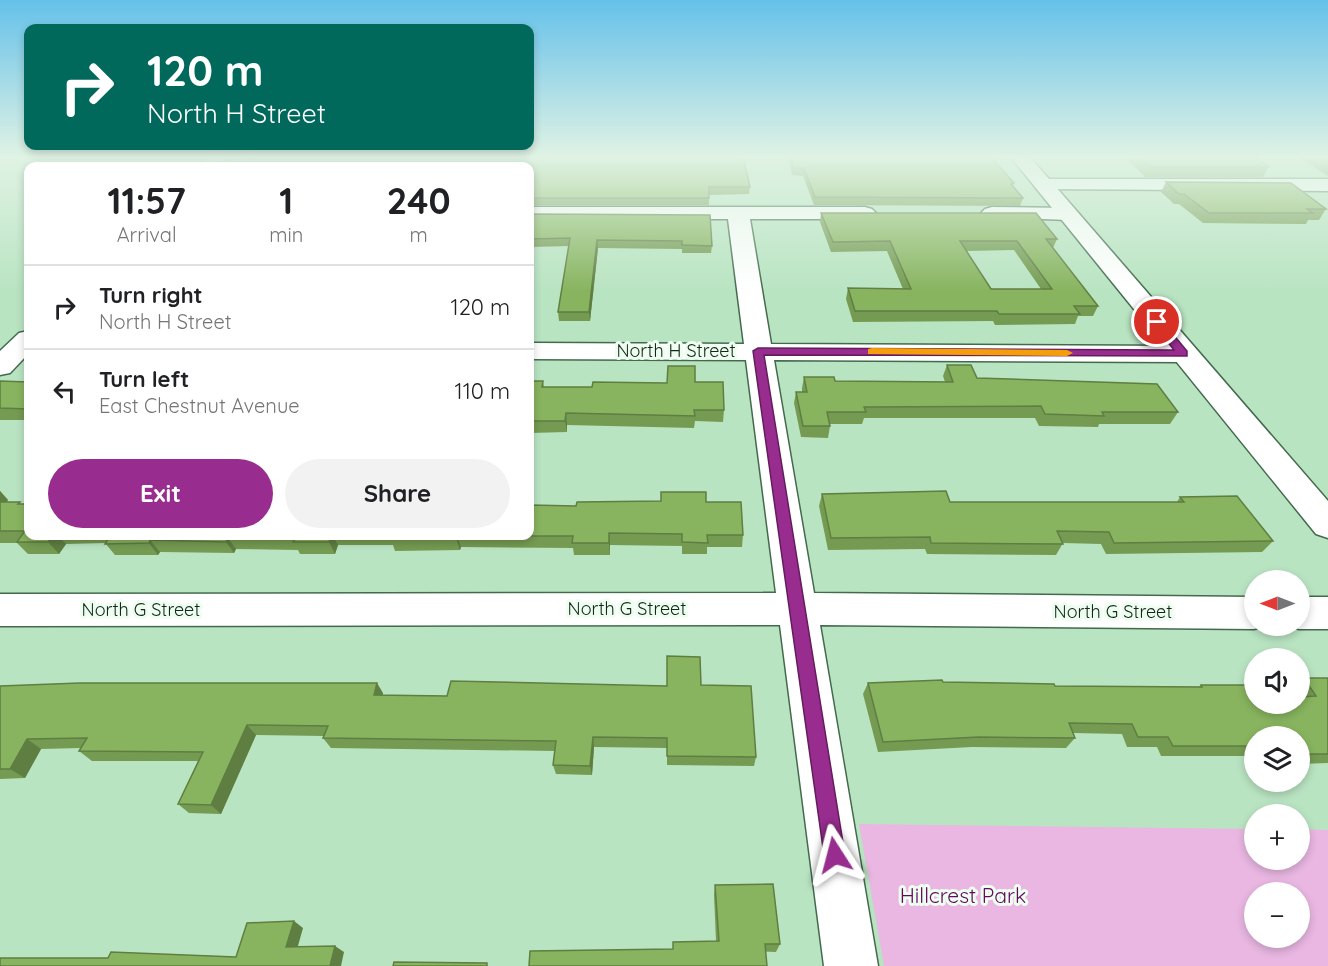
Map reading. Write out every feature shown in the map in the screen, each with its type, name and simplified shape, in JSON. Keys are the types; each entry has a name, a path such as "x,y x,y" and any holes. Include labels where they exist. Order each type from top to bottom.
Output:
{"street":[{"path":"1058,201 1183,354 1328,525"},
{"path":"534,213 880,213"},
{"path":"738,213 851,966"},
{"path":"974,213 1068,213"},
{"name":"North H Street","path":"534,351 1183,354"},
{"name":"North G Street","path":"0,610 798,609 1244,613"},
{"path":"1310,613 1328,613"}],"green space":[{"name":"Hillcrest Park","path":"859,824 1244,829 1244,870 1310,870 1310,829 1328,830 1328,966 884,966"}],"building":[{"path":"1193,201 1315,201 1326,209 1307,209 1313,213 1209,213"},
{"path":"821,213 1036,213 1057,239 1046,239 1098,306 1074,306 1080,314 999,314 997,311 855,311 848,288 911,289 890,241 833,242","holes":["960,241 1017,241 1052,289 991,289"]},
{"path":"534,214 710,215 712,246 682,245 682,241 597,240 589,312 558,312 570,238 534,239"},
{"path":"947,365 971,365 977,378 1157,384 1178,412 1102,412 1104,416 1045,414 1041,406 864,407 866,412 827,412 830,426 803,426 796,392 807,392 804,377 834,377 835,381 953,382"},
{"path":"668,366 695,366 695,382 723,382 724,410 694,410 695,416 566,413 565,421 534,421 534,381 543,381 542,387 592,387 593,382 667,383"},
{"path":"0,381 24,382 24,409 0,408"},
{"path":"946,491 950,502 1184,502 1180,497 1237,496 1273,541 1114,543 1109,532 1057,531 1063,544 931,543 930,537 831,538 822,494"},
{"path":"661,492 706,492 706,502 741,502 743,535 707,535 708,543 682,542 682,534 609,533 609,543 572,543 573,536 534,536 534,505 576,506 577,502 661,501"},
{"path":"0,502 24,504 24,531 0,531"},
{"path":"24,532 24,540 50,540 48,542 17,542"},
{"path":"108,540 150,540 149,543 105,544"},
{"path":"150,540 227,540 226,542"},
{"path":"294,540 330,540 329,542 293,542"},
{"path":"667,656 700,657 701,685 751,686 756,757 667,756 667,738 593,737 590,766 553,765 556,741 323,738 328,726 247,725 211,805 178,804 203,752 79,751 87,738 27,739 10,769 0,769 0,686 80,683 377,683 374,695 447,696 451,681 667,686"},
{"path":"1310,678 1328,678 1328,754 1310,754 1310,726 1244,726 1244,746 1173,746 1168,737 1138,737 1132,724 1069,723 1075,738 979,737 883,742 868,683 942,680 943,682 1054,684 1055,686 1244,685 1244,714 1310,714 1310,696 1316,696 1310,687"},
{"path":"773,884 780,944 765,944 767,966 529,966 530,951 673,949 673,942 719,941 715,885"},
{"path":"294,921 286,947 335,946 330,966 0,966 0,958 108,958 111,952 236,957 247,923"},
{"path":"394,962 487,963 487,966 393,966"}],"slow traffic":[{"path":"872,352 1067,353"}],"route":[{"path":"835,855 758,351 1183,354 1157,322"}]}
